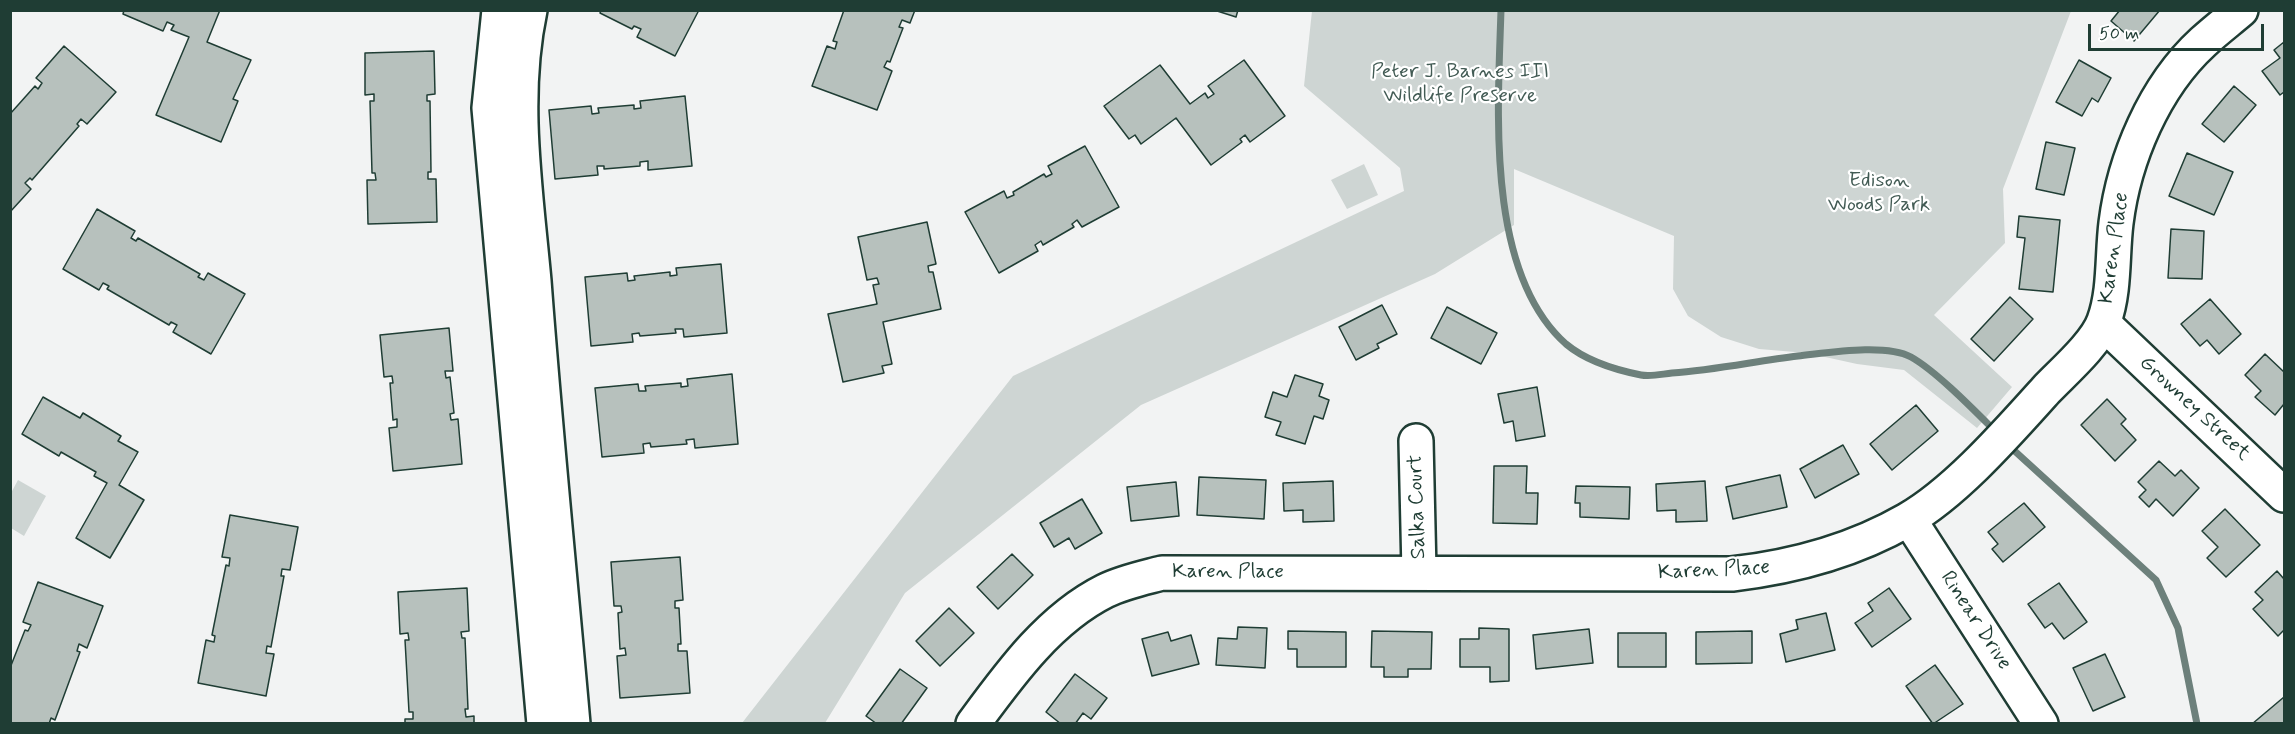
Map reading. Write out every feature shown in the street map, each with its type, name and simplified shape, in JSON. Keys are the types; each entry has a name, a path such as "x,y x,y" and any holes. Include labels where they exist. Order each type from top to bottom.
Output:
{"street":[{"path":"499,10 544,723"},
{"path":"530,10 504,109 553,520 573,723"},
{"name":"Karen Place","path":"974,723 1013,671 1068,614 1105,591 1162,573 1731,574 1769,570 1805,562 1859,543 1909,519 1946,491 2008,432 2104,324 2111,286 2118,211 2127,172 2140,136 2177,71 2201,43 2241,10"},
{"name":"Growney Street","path":"2104,324 2284,495"},
{"name":"Salka Court","path":"1416,441 1419,572"},
{"name":"Rinear Drive","path":"1909,519 2041,723"}],"green space":[{"path":"1312,11 2071,11 2003,189 2005,243 1934,315 2012,387 1977,428 1904,370 1857,364 1807,353 1759,349 1721,337 1688,316 1673,289 1674,236 1514,169 1514,225 1435,274 1141,405 905,593 825,723 742,723 1013,376 1404,191 1400,168 1304,86"},
{"path":"1364,164 1378,195 1347,209 1331,180"},
{"path":"18,480 46,496 24,536 11,528 11,493"}],"building":[{"path":"124,10 220,10 207,42 251,60 233,99 238,101 221,142 156,115 189,37 171,30 174,25 167,22 163,31 123,14"},
{"path":"601,10 699,10 675,56 637,37 641,29 634,26 632,29 600,13"},
{"path":"844,10 915,10 910,23 902,20 899,27 903,28 890,62 887,61 884,67 892,71 877,110 812,86 827,46 835,49 837,42 833,41"},
{"path":"1214,10 1238,10 1236,17"},
{"path":"2120,10 2160,10 2134,41 2111,21"},
{"path":"2284,42 2284,92 2280,95 2262,71 2280,58 2274,50"},
{"path":"64,46 116,92 87,124 81,119 77,124 79,126 32,180 30,178 25,183 31,189 10,212 10,114 35,86 38,89 42,83 36,78"},
{"path":"434,51 435,94 427,95 427,101 430,101 431,172 428,172 428,179 436,179 437,222 368,224 367,180 376,180 375,173 372,173 370,101 374,101 374,94 365,95 365,53"},
{"path":"1244,60 1285,116 1250,142 1245,135 1240,139 1242,142 1211,165 1176,118 1141,144 1135,135 1129,139 1104,106 1160,65 1190,104 1205,93 1208,98 1214,94 1208,86"},
{"path":"2079,60 2111,78 2098,102 2092,98 2082,116 2056,102"},
{"path":"2234,86 2256,105 2224,142 2202,124"},
{"path":"685,96 692,166 648,170 648,161 640,162 640,166 604,169 604,166 597,166 598,175 555,179 549,110 591,106 592,114 599,113 598,108 634,105 634,109 641,108 640,101"},
{"path":"2046,142 2075,148 2064,195 2036,189"},
{"path":"1085,146 1119,207 1082,227 1077,220 1072,224 1074,227 1043,245 1041,241 1035,245 1038,251 999,273 965,212 1004,191 1007,198 1014,195 1013,192 1044,174 1046,177 1052,174 1048,166"},
{"path":"2187,153 2233,172 2214,215 2169,196"},
{"path":"97,209 135,231 131,238 136,241 138,238 200,274 198,277 204,280 208,273 245,294 211,354 173,332 177,325 171,322 169,325 107,289 109,286 103,283 99,290 63,269"},
{"path":"2019,216 2060,220 2053,292 2019,289 2025,238 2017,237"},
{"path":"927,222 936,264 928,266 929,272 933,272 941,309 883,322 892,364 882,366 884,373 843,382 828,314 877,304 873,285 879,284 877,278 867,280 858,237"},
{"path":"2171,229 2204,231 2202,279 2168,278"},
{"path":"721,264 727,333 684,337 683,329 675,329 676,333 640,336 639,333 632,334 633,342 591,346 585,277 627,273 628,281 635,280 634,276 670,272 670,276 677,275 676,268"},
{"path":"2010,297 2033,319 1994,361 1971,339"},
{"path":"2210,299 2241,334 2219,354 2207,340 2200,346 2181,324"},
{"path":"1382,305 1397,334 1377,344 1379,348 1356,360 1339,327"},
{"path":"1447,307 1497,333 1481,364 1431,338"},
{"path":"449,328 453,371 445,371 446,378 450,377 454,413 450,414 451,420 458,419 462,464 393,471 389,428 397,427 397,419 393,420 390,383 393,383 392,376 384,377 380,335"},
{"path":"2265,354 2284,372 2284,404 2275,415 2255,397 2261,391 2245,375"},
{"path":"732,374 738,444 695,448 694,439 686,440 687,444 651,447 650,443 643,444 644,453 602,457 595,388 638,384 639,391 646,391 645,386 681,383 681,387 688,386 687,379"},
{"path":"1295,375 1323,384 1319,396 1329,400 1323,419 1314,416 1305,444 1276,435 1281,422 1265,417 1273,392 1287,397"},
{"path":"1537,387 1545,436 1516,441 1513,421 1504,423 1498,394"},
{"path":"43,397 80,418 83,413 121,436 118,441 138,452 119,485 144,500 110,558 76,538 107,483 94,476 96,472 61,452 59,456 22,434"},
{"path":"2107,399 2126,419 2121,424 2136,440 2115,461 2081,425"},
{"path":"1916,405 1938,431 1892,470 1870,444"},
{"path":"1843,445 1859,474 1815,498 1800,469"},
{"path":"2159,461 2175,476 2181,470 2199,488 2173,516 2156,499 2149,507 2139,497 2146,490 2138,482"},
{"path":"1494,466 1527,466 1526,493 1538,493 1537,524 1493,523"},
{"path":"1780,475 1787,507 1733,519 1726,487"},
{"path":"1199,477 1266,480 1264,519 1197,515"},
{"path":"1333,481 1334,521 1303,522 1303,510 1284,511 1283,483"},
{"path":"1705,481 1707,521 1676,522 1676,510 1657,511 1656,484"},
{"path":"1176,482 1179,516 1131,521 1127,487"},
{"path":"1576,486 1630,487 1629,519 1580,517 1580,503 1575,503"},
{"path":"1082,499 1102,533 1075,549 1069,538 1054,547 1040,523"},
{"path":"2024,503 2045,527 2003,562 1992,549 1998,544 1988,532"},
{"path":"2225,509 2260,545 2226,577 2207,558 2218,547 2202,531"},
{"path":"230,515 298,527 290,570 282,569 281,576 284,576 271,647 267,646 266,653 274,654 266,696 198,683 206,640 214,642 215,636 212,635 226,565 229,566 230,558 222,557"},
{"path":"1012,554 1033,575 998,609 977,587"},
{"path":"680,557 683,600 675,601 675,608 679,608 681,644 678,644 678,651 687,651 690,693 620,698 617,656 626,655 625,648 620,649 618,613 622,612 621,606 614,606 611,562"},
{"path":"2277,571 2284,579 2284,630 2278,636 2253,609 2263,600 2255,592"},
{"path":"38,582 103,606 87,648 79,644 77,651 80,652 55,720 51,718 49,724 10,724 10,668 25,630 28,631 31,625 23,622"},
{"path":"2059,583 2087,622 2064,639 2052,623 2045,628 2028,604"},
{"path":"467,588 469,631 461,632 462,638 465,638 468,709 465,709 466,717 474,716 474,724 405,724 405,719 413,719 413,712 409,712 405,640 409,640 408,633 400,634 398,592"},
{"path":"1889,588 1911,619 1872,647 1855,623 1873,611 1868,603"},
{"path":"949,608 974,633 940,666 916,641"},
{"path":"1826,613 1835,650 1786,662 1780,634 1798,629 1796,620"},
{"path":"1238,627 1267,628 1265,668 1216,665 1218,638 1237,639"},
{"path":"1479,628 1509,629 1509,681 1490,682 1490,667 1460,667 1460,639 1479,639"},
{"path":"1589,629 1593,663 1536,669 1533,635"},
{"path":"1288,631 1346,632 1346,667 1297,667 1297,649 1288,649"},
{"path":"1372,631 1432,632 1431,669 1408,669 1408,677 1384,677 1384,667 1371,667"},
{"path":"1752,631 1752,663 1696,664 1696,632"},
{"path":"1168,632 1171,641 1191,635 1199,664 1152,676 1142,639"},
{"path":"1618,633 1666,633 1666,667 1618,667"},
{"path":"2105,654 2125,697 2093,711 2073,668"},
{"path":"1935,665 1963,704 1933,724 1906,686"},
{"path":"900,669 927,688 901,724 877,724 866,716"},
{"path":"1075,674 1107,698 1091,719 1083,713 1075,724 1061,724 1046,712"},
{"path":"2284,697 2284,724 2252,724"}],"waterway":[{"path":"1501,10 1499,140 1502,187 1509,233 1521,275 1540,313 1566,344 1601,364 1649,376 1840,351 1871,350 1900,353 1911,357 1932,372 1996,432"},
{"path":"2007,444 2156,580 2178,628 2197,724"}],"park label":[{"name":"Peter J. Barnes III Wildlife Preserve","path":"1460,85"},
{"name":"Edison Woods Park","path":"1879,194"}]}
